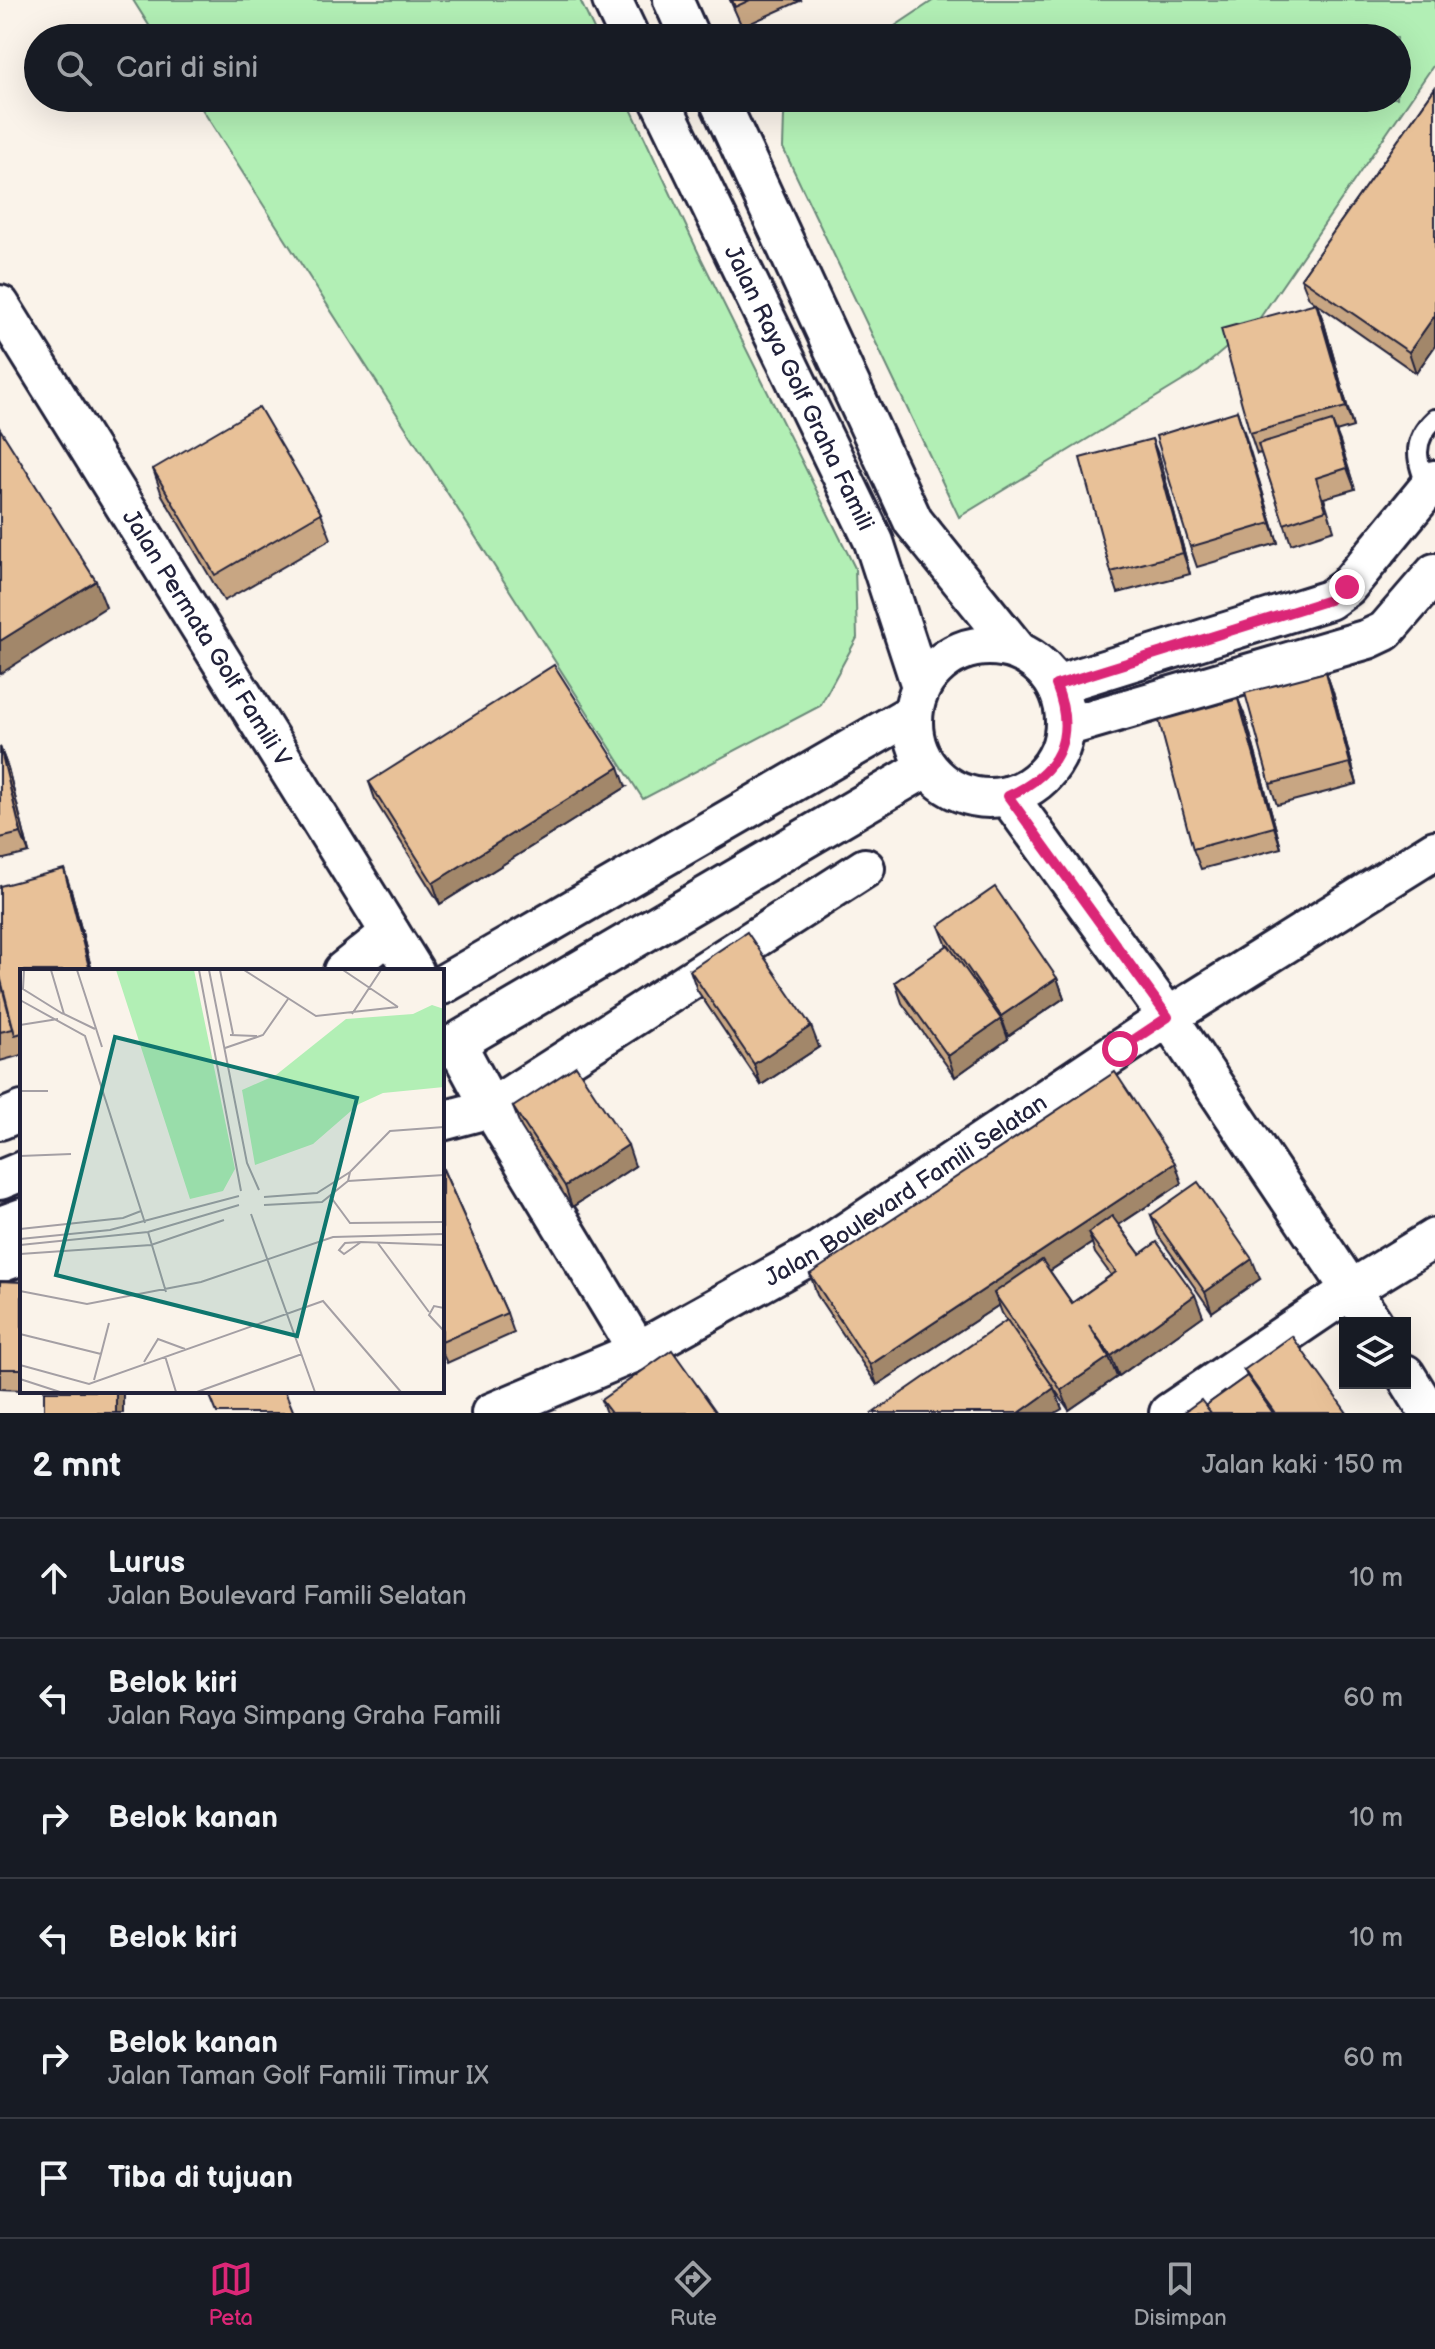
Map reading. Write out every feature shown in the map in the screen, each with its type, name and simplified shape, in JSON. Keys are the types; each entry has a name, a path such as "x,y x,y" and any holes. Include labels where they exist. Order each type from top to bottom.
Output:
{"street":[{"path":"612,0 623,24"},
{"path":"673,0 684,24"},
{"name":"Jalan Raya Golf Graha Famili","path":"666,112 874,542 917,699"},
{"name":"Jalan Raya Golf Graha Famili","path":"724,112 913,521 1017,650"},
{"name":"Jalan Permata Golf Famili V","path":"0,305 413,969"},
{"path":"1056,685 1329,600 1347,587 1432,484"},
{"path":"1065,727 1368,639 1385,631 1431,588"},
{"path":"995,646 1017,650 1046,671 1056,685 1064,705 1065,727 1060,750 1047,771 1029,786 1008,796 985,798 963,793 943,783 927,767 918,750 913,732 917,699 934,668 952,655 973,647 995,646"},
{"path":"444,984 917,699"},
{"path":"638,1351 491,1108 449,1046 927,767"},
{"path":"1008,796 1168,1017 1369,1317"},
{"name":"Jalan Boulevard Famili Selatan","path":"491,1413 638,1351 820,1250 1168,1017 1435,850"},
{"path":"444,1120 491,1108 865,868"},
{"path":"345,969 390,933"},
{"path":"0,1120 20,1112"},
{"path":"0,1180 20,1172"},
{"path":"0,1226 20,1219"},
{"path":"1169,1413 1352,1289 1435,1238"},
{"path":"0,1263 20,1256"},
{"path":"1411,1384 1429,1413"}],"lane":[{"path":"1432,484 1418,464 1417,452 1423,432 1435,419"}],"green space":[{"path":"133,0 580,0 591,24 148,24"},
{"path":"934,0 1435,0 1435,63 1411,98 1411,24 898,24"},
{"path":"204,112 633,112 699,254 855,568 857,638 820,706 643,799"},
{"path":"787,112 1401,112 1257,322 1199,371 959,517 783,148 784,116"}],"building":[{"path":"732,0 750,0 735,7"},
{"path":"1435,88 1435,315 1409,352 1301,278"},
{"path":"1316,303 1346,407 1250,433 1221,329"},
{"path":"259,407 321,513 215,575 153,469"},
{"path":"1237,411 1271,523 1190,547 1156,436"},
{"path":"1332,421 1347,468 1316,478 1326,510 1284,524 1258,444"},
{"path":"0,429 96,581 0,641"},
{"path":"1152,439 1183,553 1111,572 1080,458"},
{"path":"554,665 619,767 433,883 369,782"},
{"path":"1326,672 1350,763 1270,784 1245,693"},
{"path":"1238,699 1274,827 1193,849 1159,721"},
{"path":"0,747 21,833 0,838"},
{"path":"64,869 89,969 20,969 20,1034 15,1035 0,976 0,886"},
{"path":"995,887 1057,978 1001,1016 939,926"},
{"path":"747,932 811,1026 754,1064 690,970"},
{"path":"948,945 1001,1019 948,1056 895,982"},
{"path":"0,979 13,1029 0,1032"},
{"path":"576,1066 628,1145 565,1186 513,1107"},
{"path":"1115,1072 1175,1163 870,1365 810,1274"},
{"path":"444,1171 507,1313 444,1341"},
{"path":"1198,1182 1252,1259 1205,1292 1151,1215"},
{"path":"1112,1216 1140,1254 1157,1242 1195,1295 1111,1356 1089,1325 1109,1357 1061,1390 994,1293 1042,1260 1072,1303 1116,1272 1088,1233"},
{"path":"0,1281 20,1282 20,1369 0,1369"},
{"path":"1007,1320 1054,1388 1019,1413 873,1413"},
{"path":"1292,1336 1347,1413 1275,1413 1244,1370"},
{"path":"672,1350 717,1413 611,1413 601,1400"},
{"path":"1247,1376 1273,1413 1211,1413 1205,1406"},
{"path":"44,1393 116,1393 116,1413 44,1413"},
{"path":"209,1393 286,1393 294,1413 217,1413"},
{"path":"1201,1400 1211,1413 1183,1413"}],"route":[{"path":"1120,1049 1168,1017 1008,796 1029,786 1047,771 1060,750 1065,727 1064,705 1056,685 1329,600 1347,587"}]}
